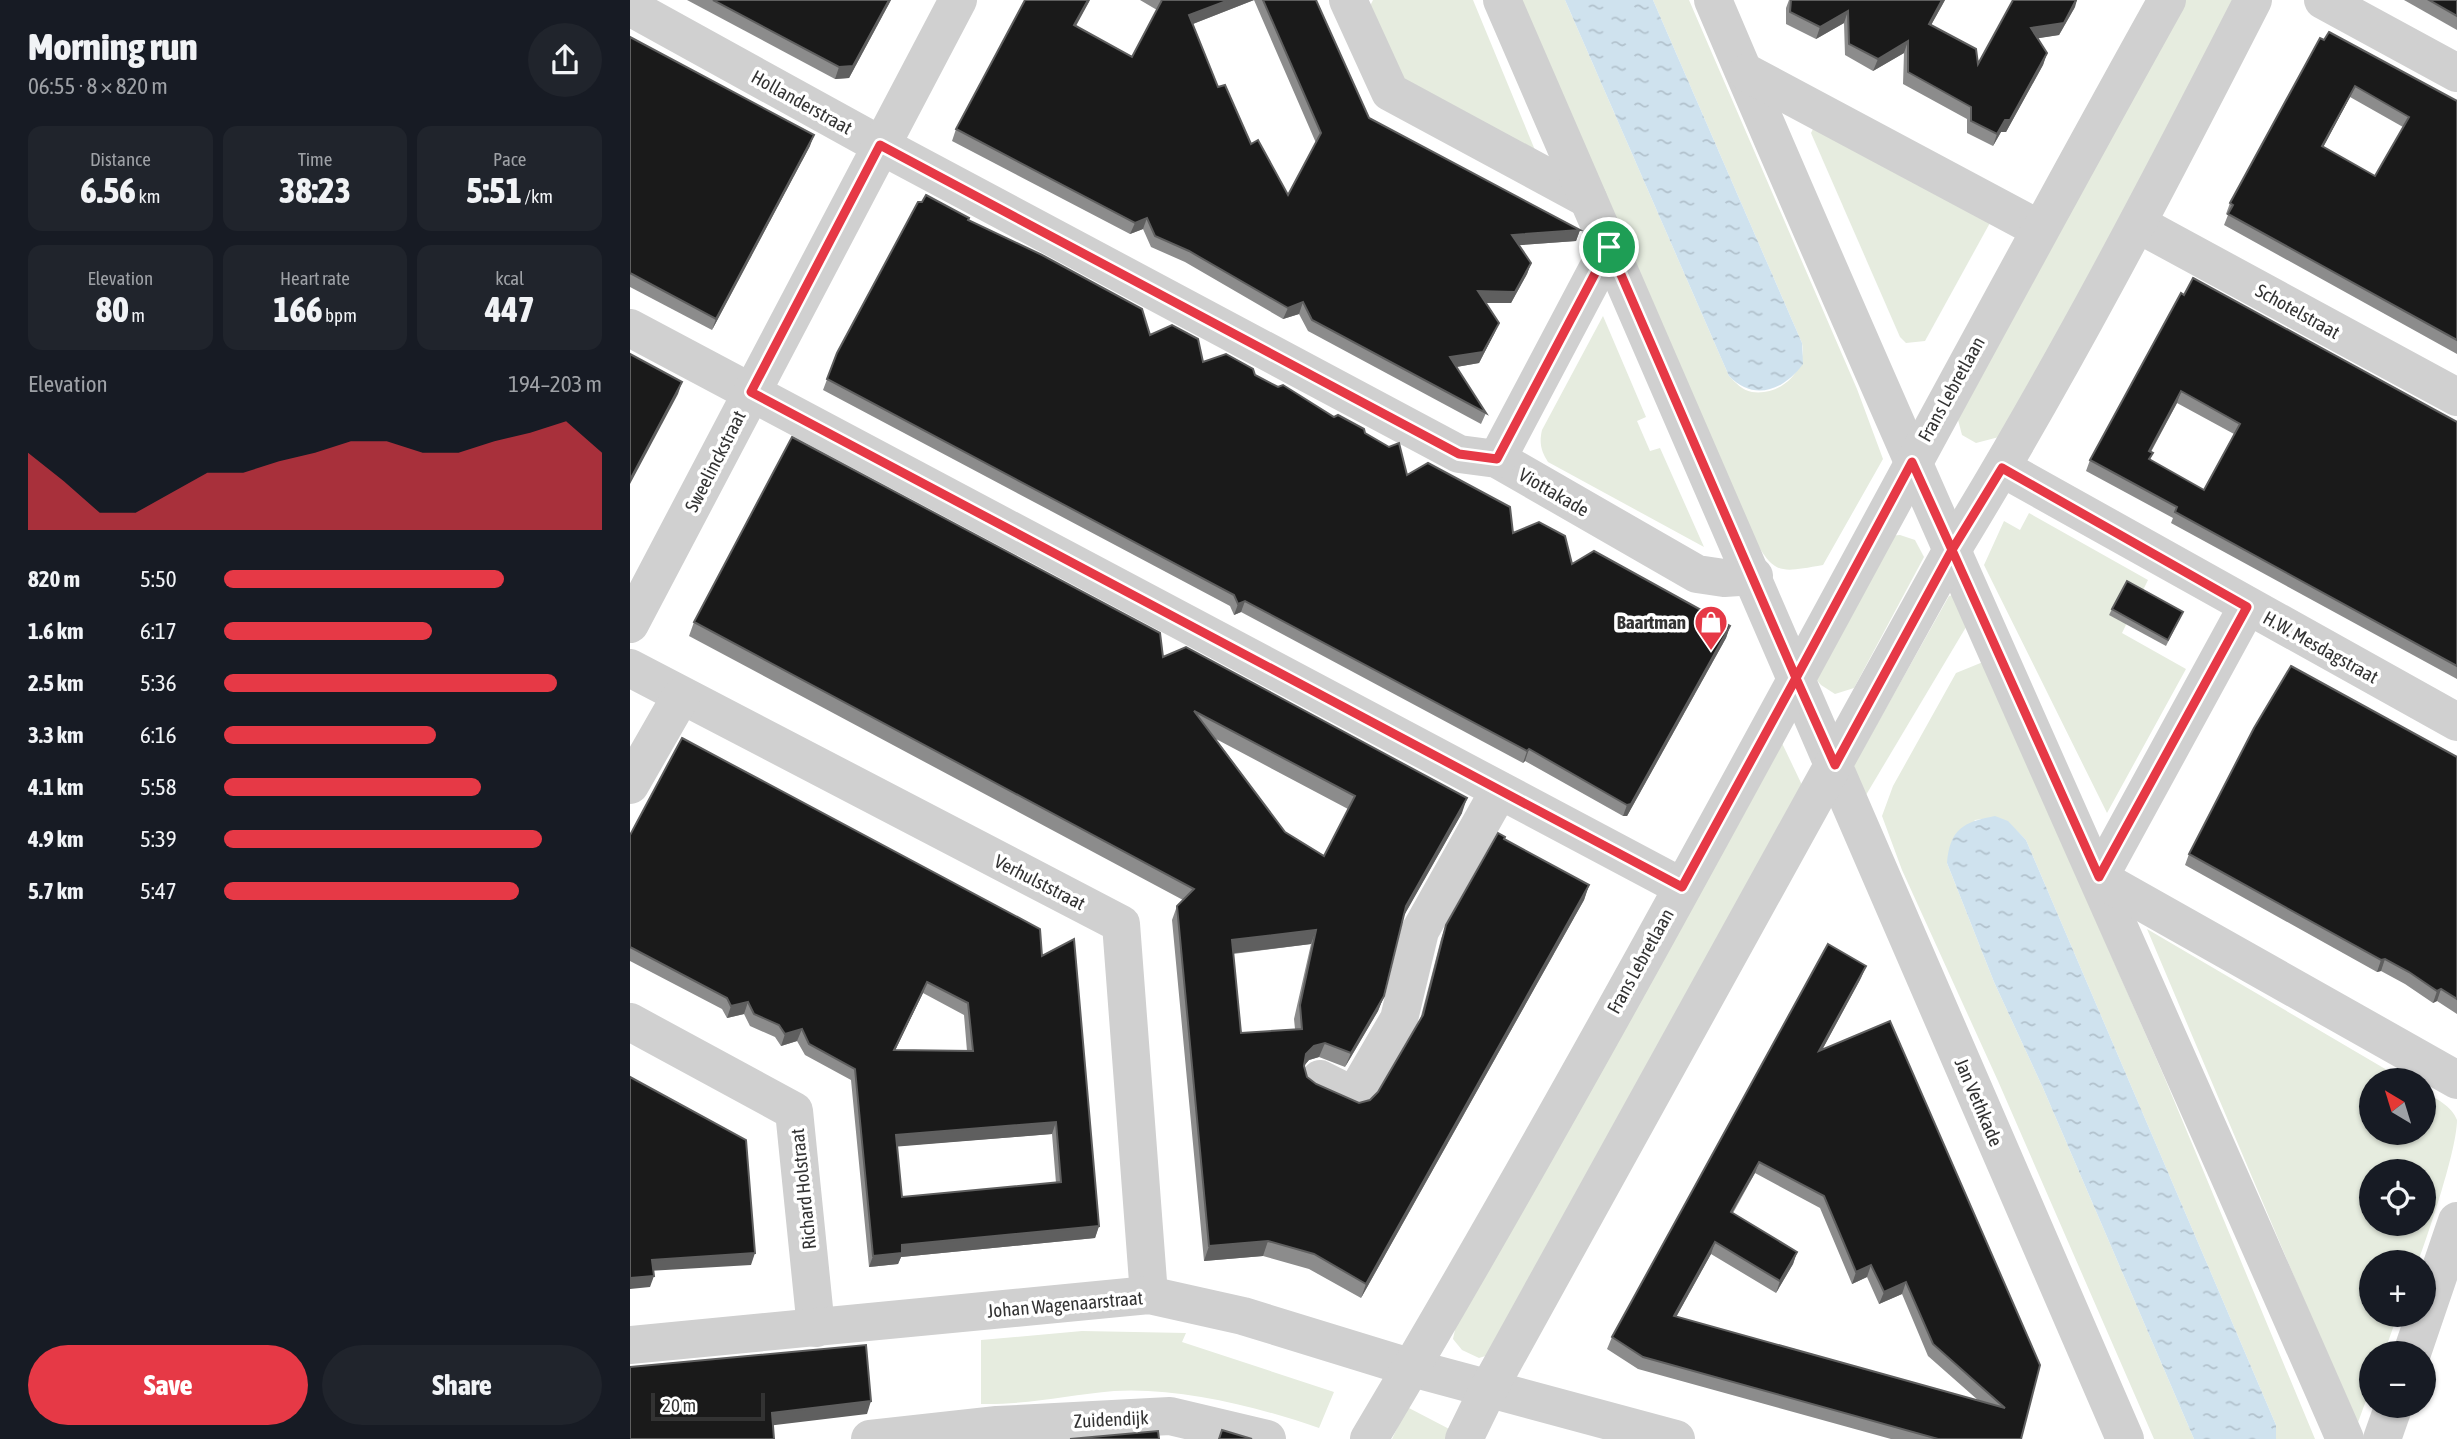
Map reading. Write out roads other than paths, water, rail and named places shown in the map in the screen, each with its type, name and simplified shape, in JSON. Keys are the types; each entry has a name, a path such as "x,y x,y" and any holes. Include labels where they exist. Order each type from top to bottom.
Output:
{"street":[{"name":"Sweelinckstraat","path":"630,624 958,0"},
{"path":"1348,0 1390,92 1588,199"},
{"path":"1502,0 1835,765"},
{"name":"Frans Lebretlaan","path":"1369,1439 1412,1368 1682,887 2039,229 2167,0"},
{"path":"1464,1439 1489,1388 1952,550 2002,468 2138,224 2253,0"},
{"path":"2323,0 2457,73"},
{"name":"Hollanderstraat","path":"630,7 880,145 1459,454 1497,459"},
{"path":"1726,9 1747,73 1912,462 2099,877 2346,1439"},
{"path":"1747,73 2039,229"},
{"name":"Schotelstraat","path":"2138,224 2457,397"},
{"name":"Viottakade","path":"1609,247 1497,459 1697,573 1724,578 1754,576"},
{"path":"630,328 1682,887"},
{"name":"H.W. Mesdagstraat","path":"2002,468 2457,722"},
{"path":"2099,877 2247,607"},
{"name":"Verhulststraat","path":"630,668 1121,923 1149,1294"},
{"path":"630,785 681,696"},
{"name":"Jan Vethkade","path":"1835,765 2125,1439"},
{"path":"1320,1079 1354,1096 1399,1019 1420,931 1499,791"},
{"path":"2099,877 2457,1080"},
{"name":"Richard Holstraat","path":"630,1022 794,1111 816,1328"},
{"path":"2416,1341 2457,1221"},
{"name":"Johan Wagenaarstraat","path":"630,1345 1149,1294 1243,1315 1412,1368 1489,1388"},
{"path":"1489,1388 1676,1439"},
{"name":"Zuidendijk","path":"870,1439 997,1425 1170,1416 1267,1439"},
{"path":"2382,1439 2389,1418"}],"water":[{"path":"1565,0 1653,0 1802,343 1803,364 1778,386 1768,390 1748,389 1729,376"},
{"path":"1995,816 2008,821 2026,840 2276,1425 2276,1439 2194,1439 2043,1088 1994,982 1947,863 1951,842 1960,829 1974,821"}],"place":[{"name":"Baartman","path":"1711,652"}]}
